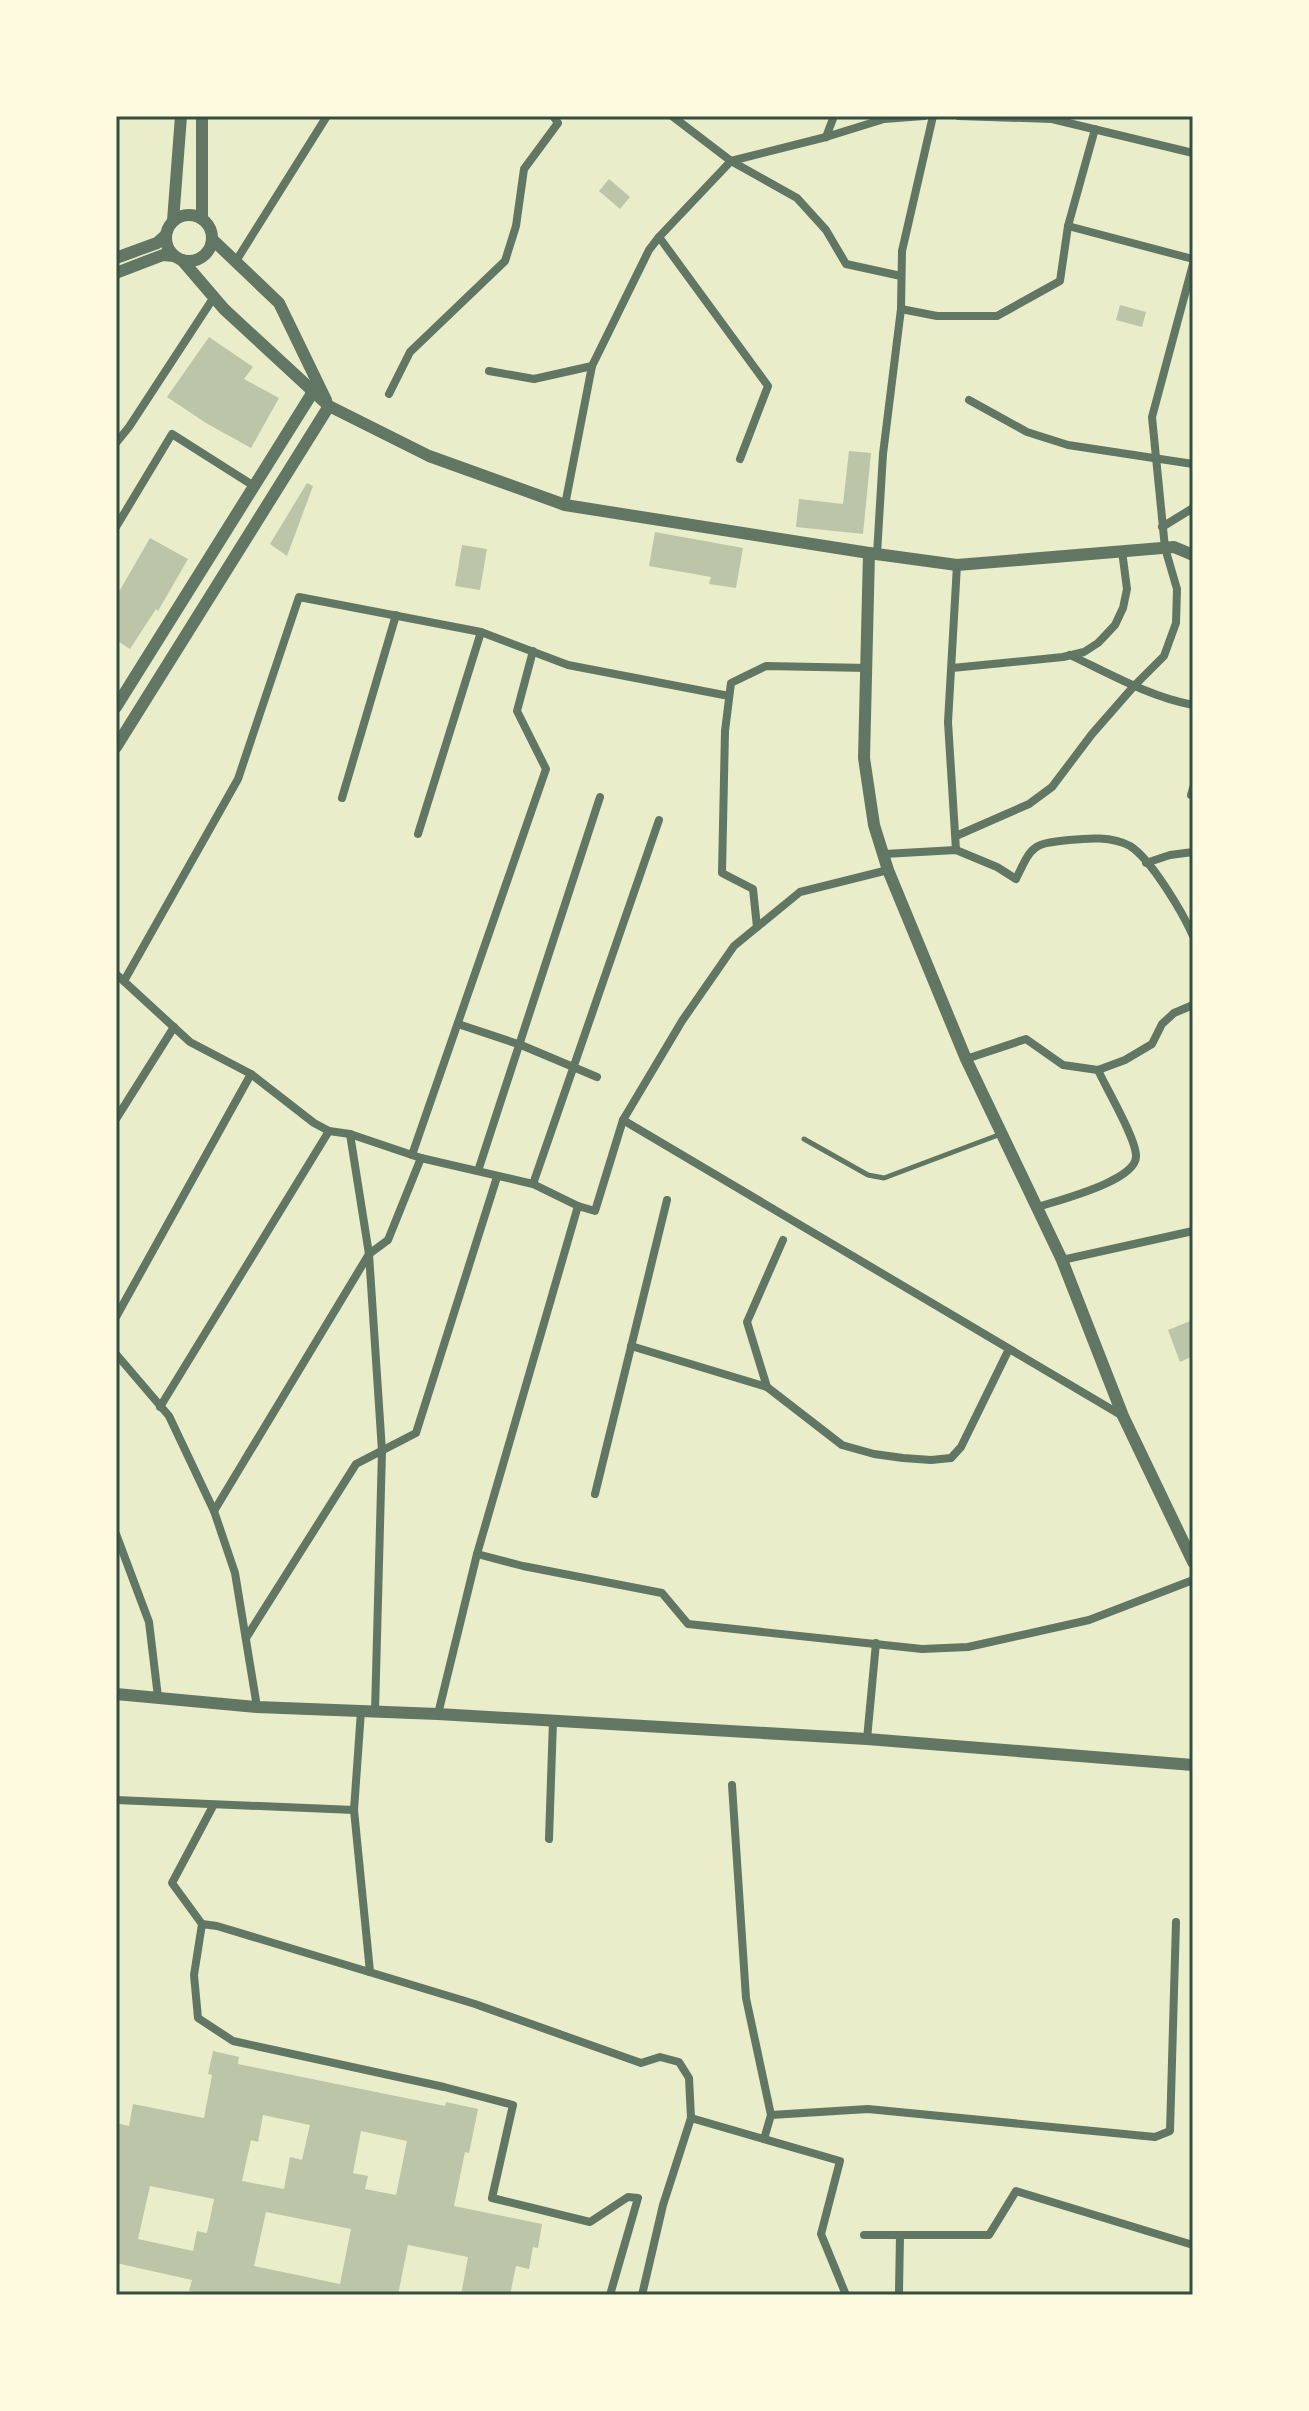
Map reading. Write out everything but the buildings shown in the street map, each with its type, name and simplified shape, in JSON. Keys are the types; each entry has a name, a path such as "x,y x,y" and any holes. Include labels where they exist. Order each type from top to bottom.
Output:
{"street":[{"path":"116,258 157,243 166,235 173,221 181,116"},
{"path":"202,116 202,219"},
{"path":"236,261 327,116"},
{"path":"389,394 410,352 505,261 516,226 524,169 558,123 553,116"},
{"path":"672,116 731,161 797,198 826,230 846,264 901,276"},
{"path":"826,137 834,116"},
{"path":"565,505 592,366 649,250 659,237 731,161 884,119 924,116"},
{"path":"933,116 902,251 901,309 873,554 864,758 874,825 888,870 966,1059 1062,1260 1123,1416 1193,1562"},
{"path":"958,116 1052,119 1193,153"},
{"path":"901,309 937,316 997,316 1060,281 1068,226 1095,129"},
{"path":"116,273 163,255 190,261 199,259 210,248 212,239 208,225 202,219 187,215 173,221"},
{"path":"956,836 1029,804 1052,787 1075,754 1164,656 1176,623 1177,589 1165,548 1152,417 1193,262 1068,226"},
{"path":"166,235 169,250 329,406 429,456 565,505 957,565 1174,547 1193,555"},
{"path":"659,237 768,386 740,459"},
{"path":"212,239 279,303 329,406"},
{"path":"116,443 214,297"},
{"path":"489,371 534,379 592,366"},
{"path":"116,707 311,395 311,390"},
{"path":"969,400 1027,432 1068,445 1193,464"},
{"path":"116,747 329,406"},
{"path":"116,527 172,434 254,486"},
{"path":"1162,527 1193,508"},
{"path":"952,668 1070,655 1084,652 1098,643 1115,625 1123,608 1127,589 1122,551"},
{"path":"956,850 948,722 957,565"},
{"path":"124,981 238,779 299,597 481,632 568,665 729,696"},
{"path":"342,798 396,615"},
{"path":"418,834 481,632"},
{"path":"214,1511 369,1254 388,1240 546,769 517,711 533,651"},
{"path":"1070,655 1134,686 1193,705"},
{"path":"757,927 753,889 722,873 725,731 731,683 766,666 868,668"},
{"path":"478,1171 600,797"},
{"path":"533,1184 659,820"},
{"path":"884,854 956,850 997,867 1016,879 1029,851 1042,843 1094,837 1129,846 1153,869 1193,936"},
{"path":"1146,863 1193,852"},
{"path":"116,974 190,1042 251,1074 329,1131 533,1184 595,1211 623,1120 691,1008 734,946 800,892 888,870"},
{"path":"966,1059 1026,1039 1063,1065 1098,1070 1125,1060 1152,1044 1168,1018 1193,1005"},
{"path":"458,1024 521,1045 597,1077"},
{"path":"116,1119 174,1027"},
{"path":"1038,1207 1119,1178 1135,1164 1137,1155 1131,1137 1098,1070"},
{"path":"116,1317 251,1074"},
{"path":"623,1120 1123,1416"},
{"path":"160,1407 329,1131"},
{"path":"350,1134 369,1254 382,1451 368,1712 354,1810 370,1972"},
{"path":"246,1638 356,1464 416,1433 497,1177"},
{"path":"595,1494 667,1200"},
{"path":"438,1714 477,1554 578,1206"},
{"path":"1062,1260 1193,1231"},
{"path":"767,1387 747,1322 783,1240"},
{"path":"631,1346 767,1387 842,1445 874,1454 931,1460 951,1458 961,1447 1009,1349"},
{"path":"116,1354 169,1416 214,1511 235,1573 257,1707"},
{"path":"116,1534 149,1622 158,1697"},
{"path":"477,1554 662,1593 688,1624 922,1649 968,1647 1089,1620 1193,1580"},
{"path":"867,1739 876,1643"},
{"path":"116,1694 257,1707 438,1714 867,1739 1193,1765"},
{"path":"549,1839 553,1721"},
{"path":"732,1785 746,1998 771,2115 764,2139"},
{"path":"116,1800 354,1810"},
{"path":"213,1806 172,1883 202,1924 194,1975 198,2018 233,2041 513,2105 492,2198 590,2222 628,2197 638,2198 610,2295"},
{"path":"771,2115 868,2109 1155,2137 1170,2131 1176,1922"},
{"path":"202,1924 475,2004 641,2063 660,2057 679,2062 689,2078 691,2118 663,2205 642,2295"},
{"path":"691,2118 840,2161 821,2234 846,2295"},
{"path":"864,2235 989,2235 1016,2191 1193,2245"},
{"path":"899,2292 900,2235"}],"lane":[{"path":"804,1139 868,1175 884,1178 1002,1133"}]}
